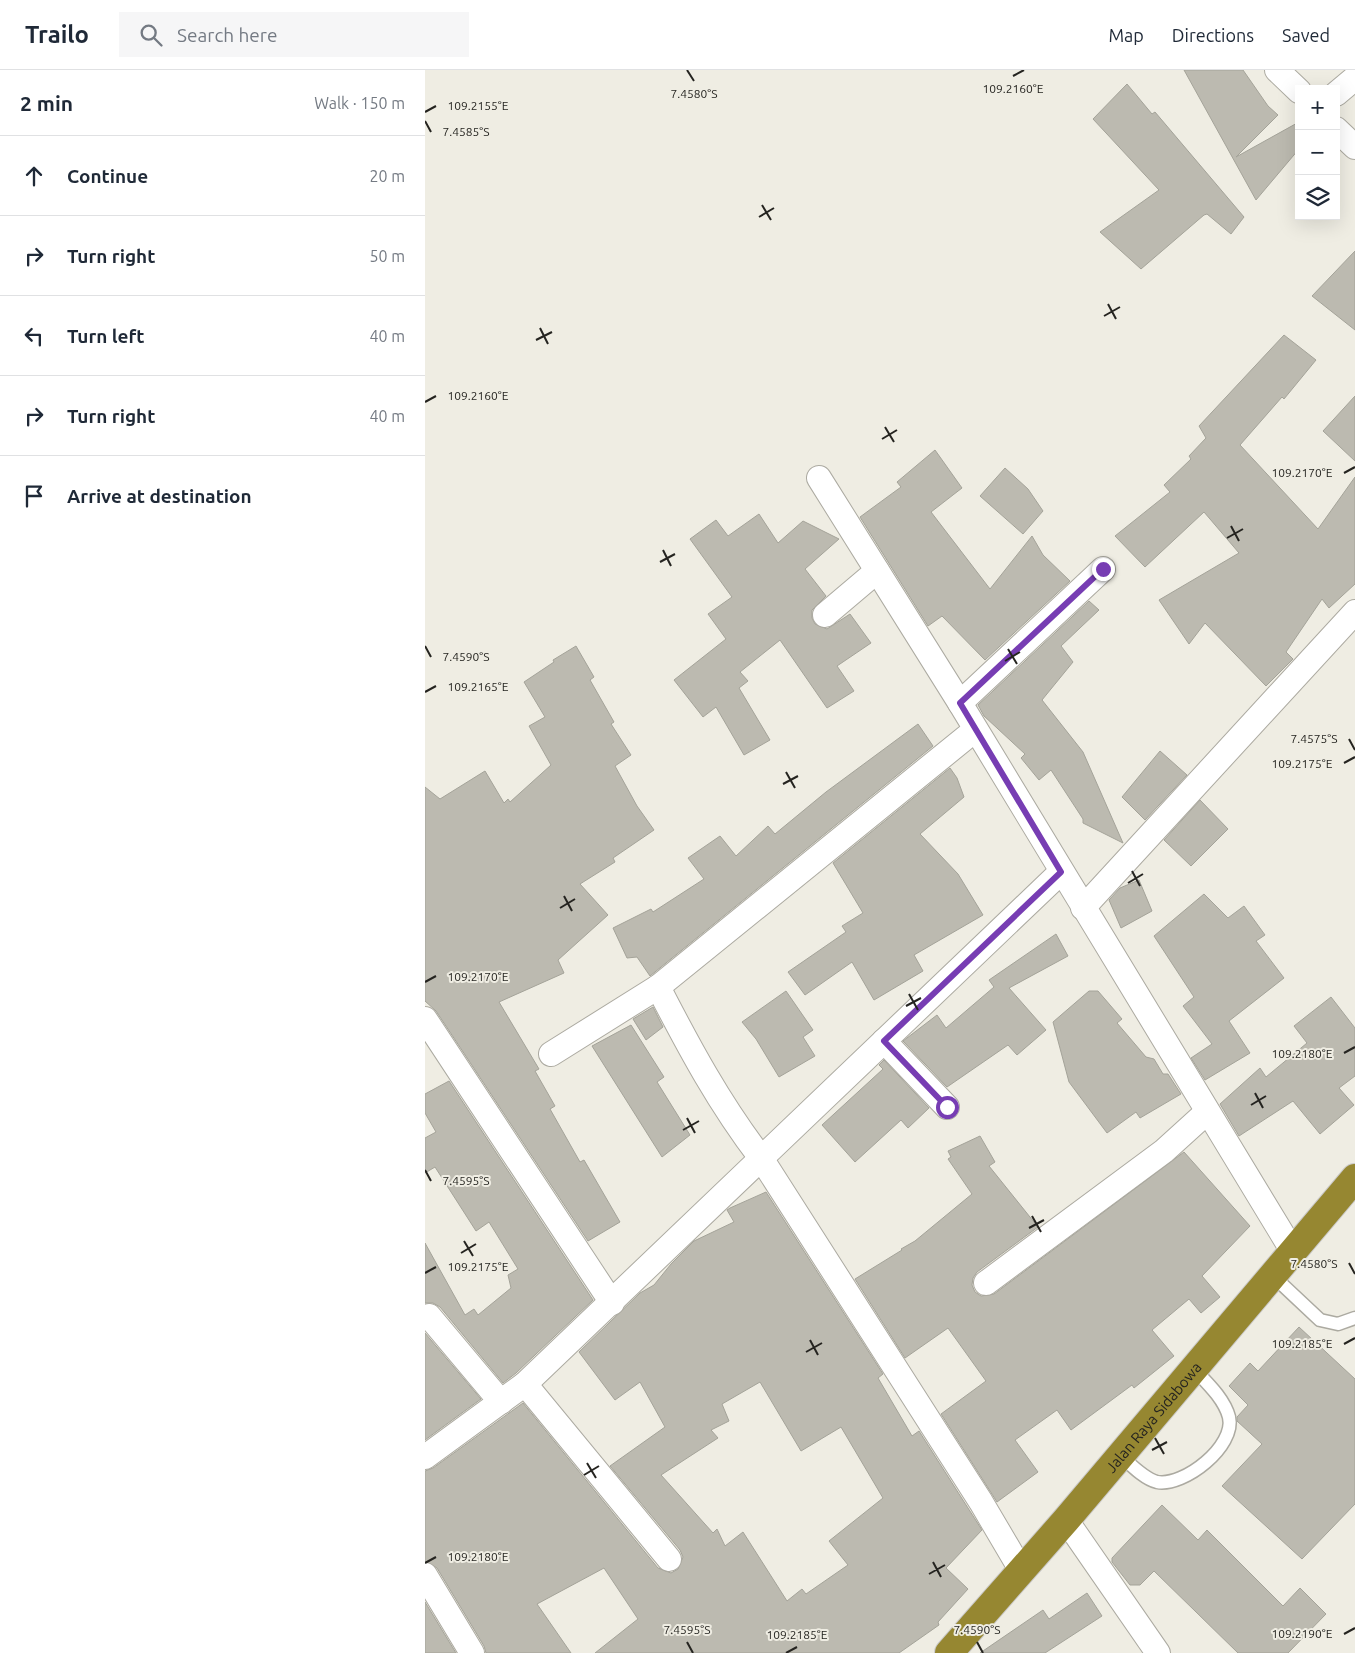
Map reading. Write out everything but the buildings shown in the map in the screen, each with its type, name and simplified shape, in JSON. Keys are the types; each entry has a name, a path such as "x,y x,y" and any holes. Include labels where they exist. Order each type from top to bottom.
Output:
{"highway":[{"name":"Jalan Raya Sidabowa","path":"949,1653 1066,1520 1292,1250 1355,1178"}],"street":[{"path":"1277,70 1295,88"},
{"path":"1340,91 1355,78"},
{"path":"1337,130 1355,147"},
{"path":"819,478 960,703 1292,1250"},
{"path":"960,703 1103,569"},
{"path":"825,615 877,570"},
{"path":"1083,908 1355,612"},
{"path":"551,1054 658,987 975,730"},
{"path":"425,1457 525,1384 612,1303 1061,872"},
{"path":"658,987 690,1050 729,1116 761,1158 981,1502 1021,1570"},
{"path":"425,1019 612,1303"},
{"path":"884,1041 947,1107"},
{"path":"986,1283 1163,1151 1207,1112"},
{"path":"429,1316 501,1402"},
{"path":"525,1384 669,1559"},
{"path":"1066,1520 1158,1653"},
{"path":"425,1575 472,1653"}],"lane":[{"path":"1271,1275 1320,1320 1338,1324 1355,1318"},
{"path":"1120,1455 1139,1471 1157,1482 1180,1479 1200,1469 1221,1444 1226,1438 1229,1417 1213,1390 1193,1368"}],"route":[{"path":"947,1107 884,1041 1061,872 960,703 1103,569"}]}
